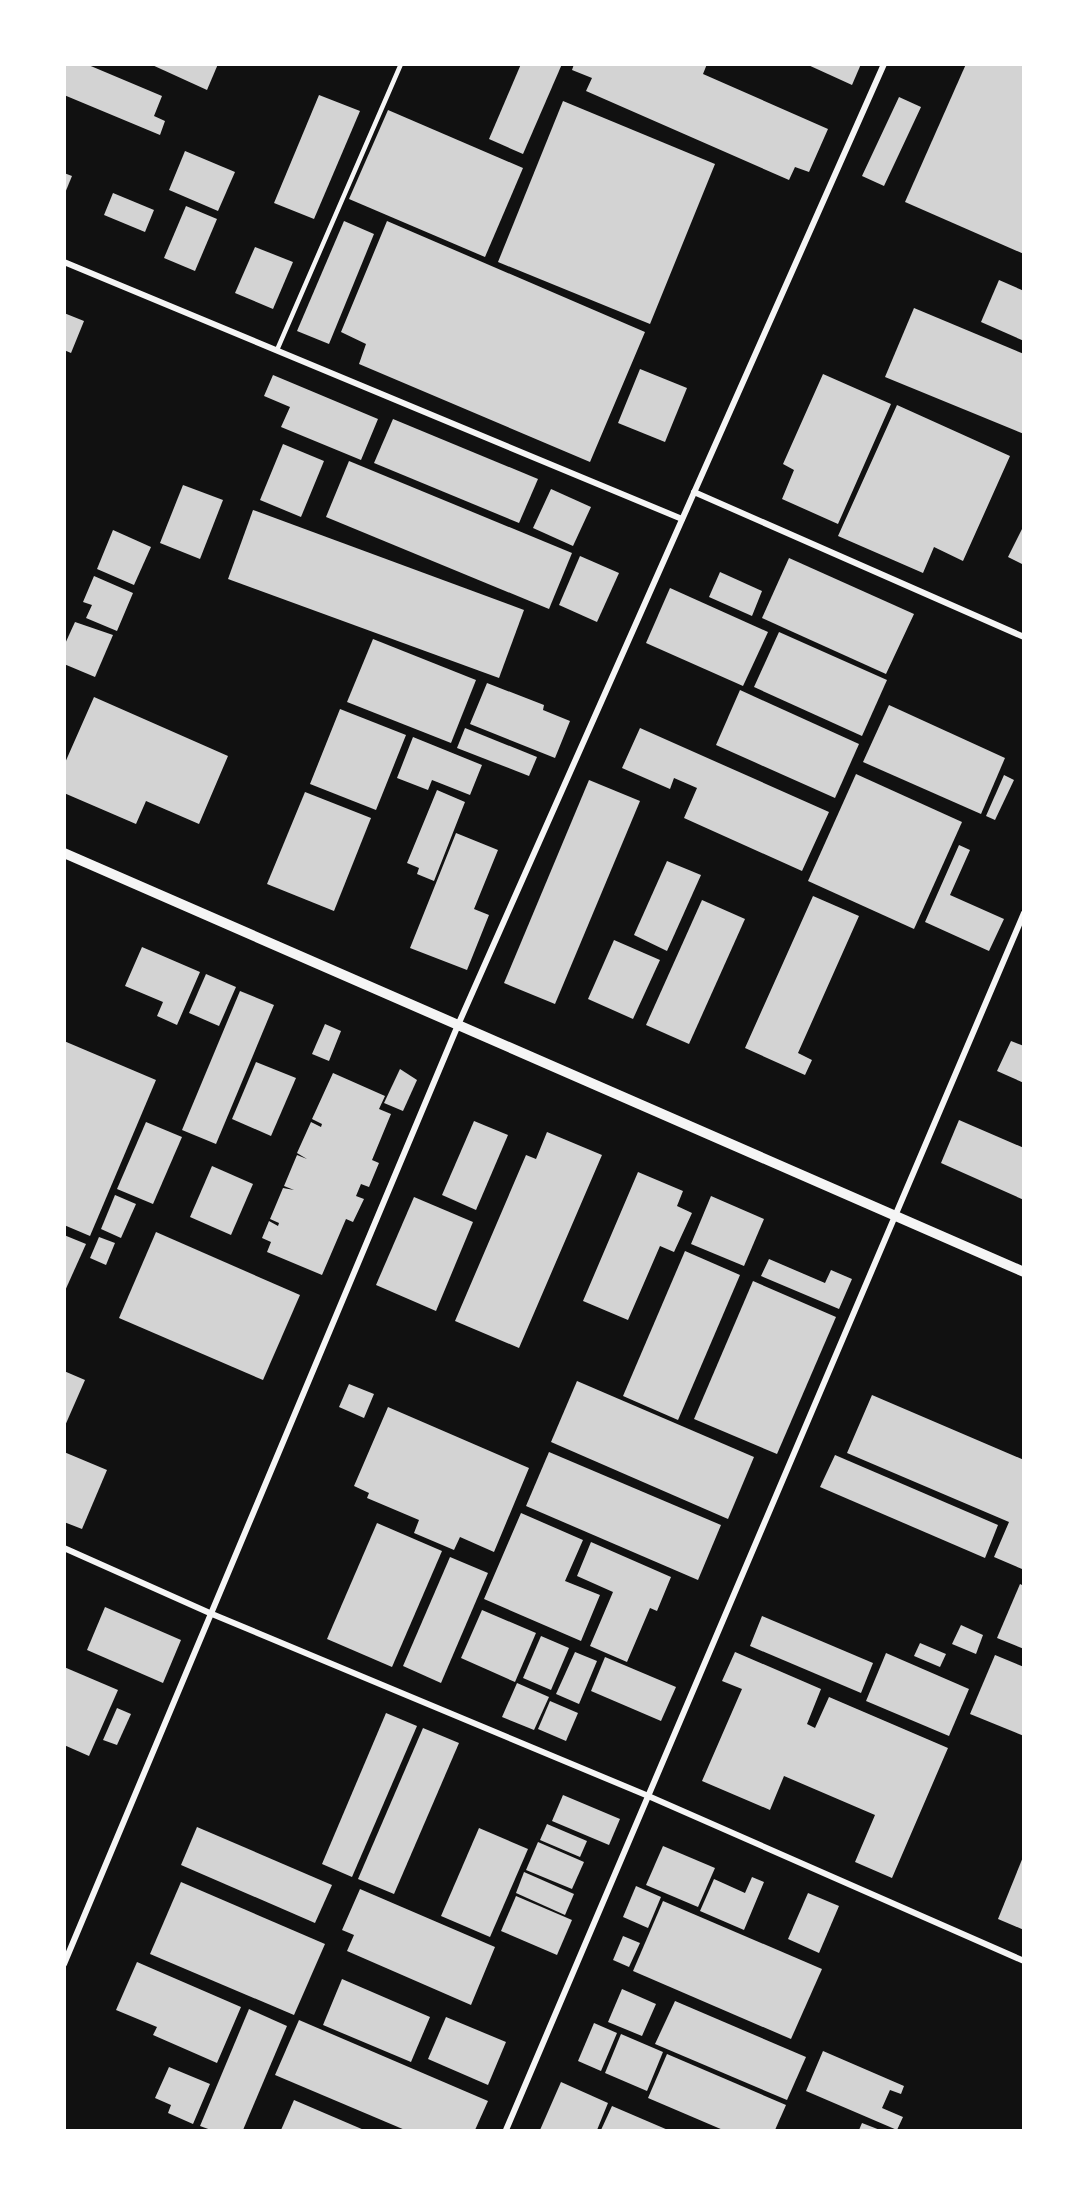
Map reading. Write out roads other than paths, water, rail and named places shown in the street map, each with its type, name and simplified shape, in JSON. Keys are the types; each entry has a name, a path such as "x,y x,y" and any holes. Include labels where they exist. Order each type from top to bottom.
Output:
{"street":[{"path":"64,1964 458,1025 884,64"},
{"path":"64,262 682,519"},
{"path":"694,492 1023,638"},
{"path":"64,853 1023,1272"},
{"path":"506,2130 646,1795 896,1216 1023,913"},
{"path":"64,1548 212,1614 646,1795 1023,1961"}],"lane":[{"path":"277,350 401,64"}]}
